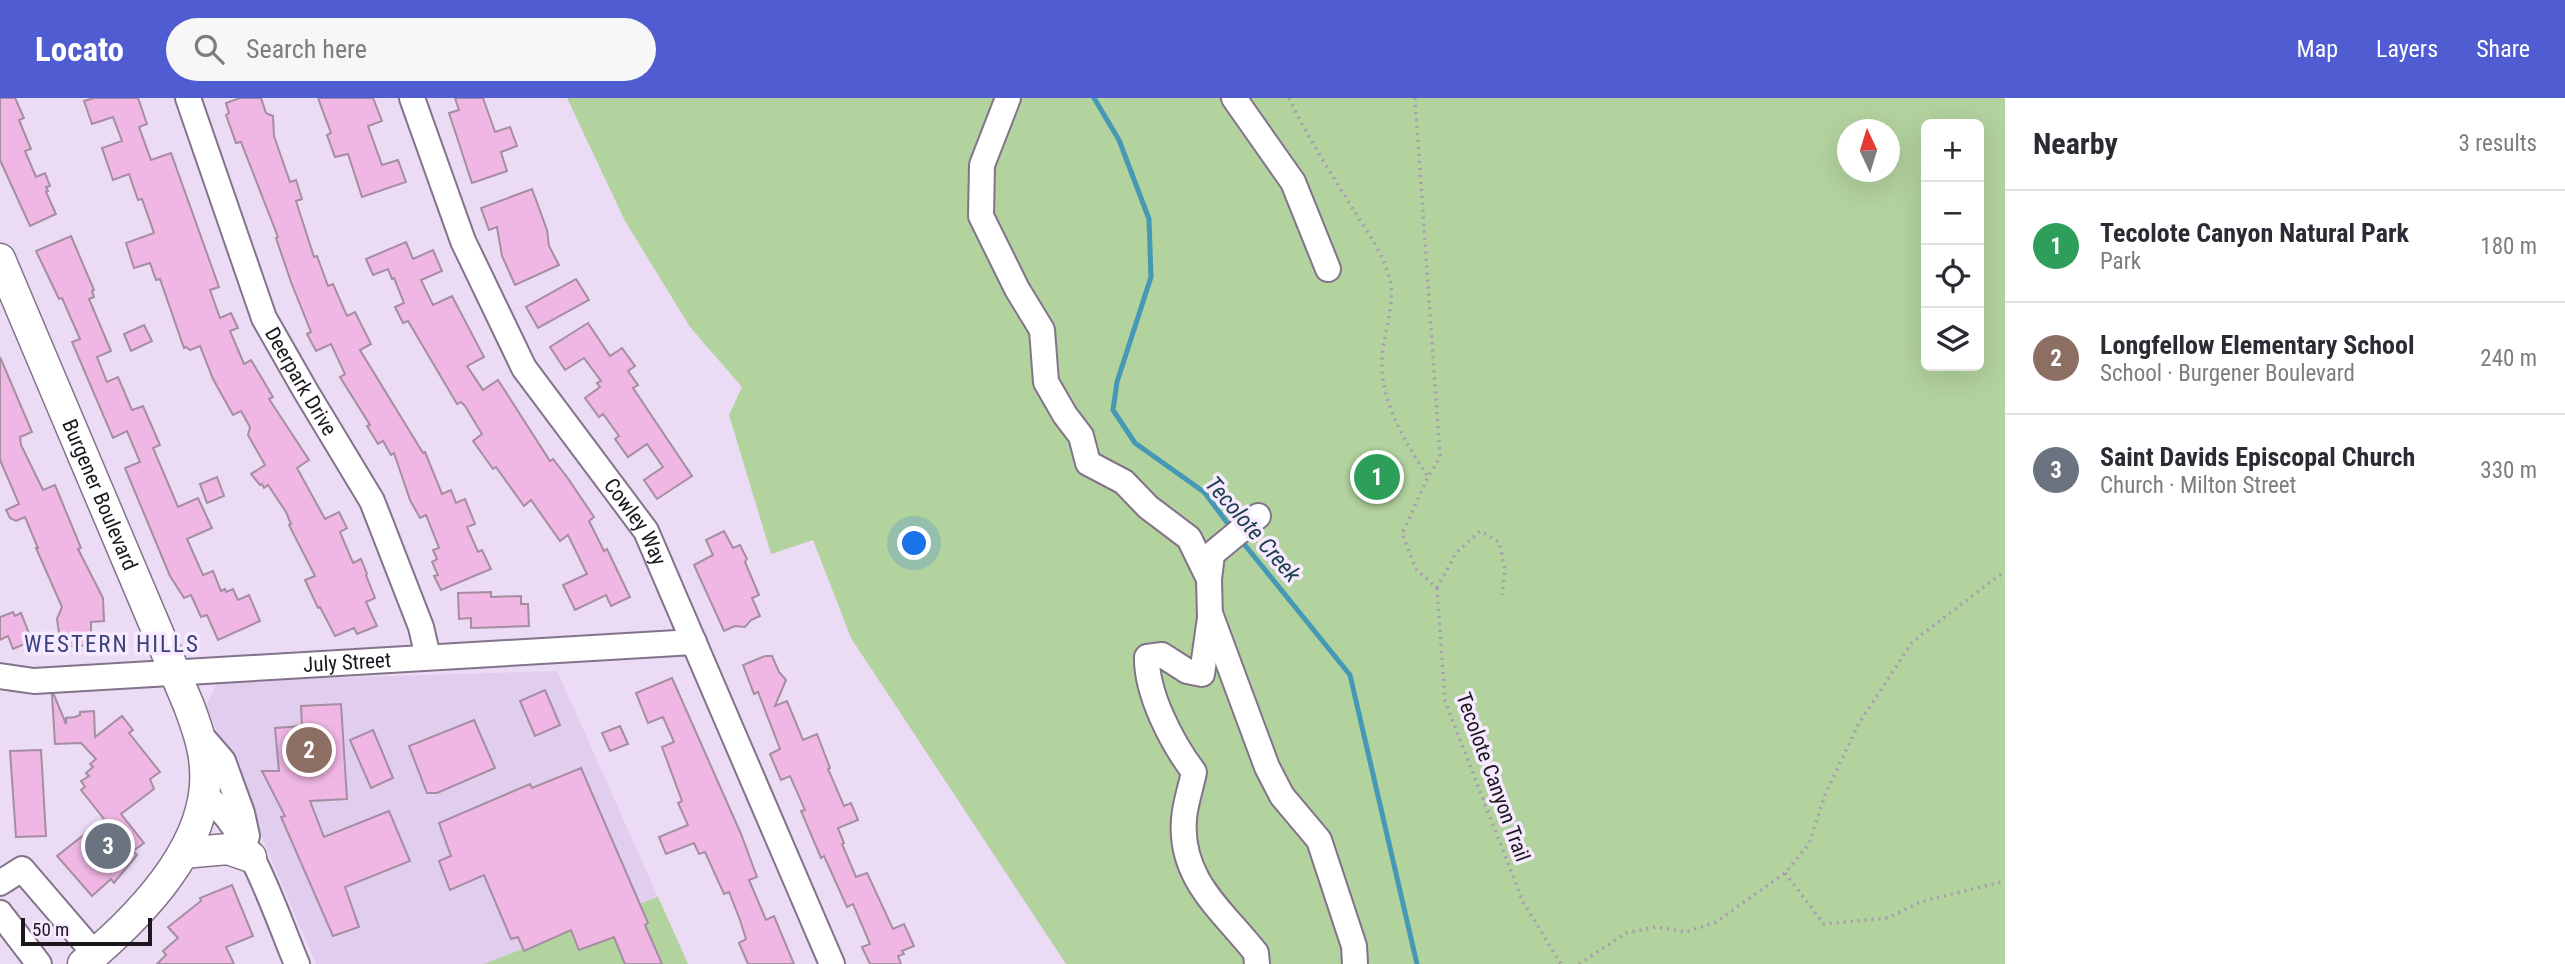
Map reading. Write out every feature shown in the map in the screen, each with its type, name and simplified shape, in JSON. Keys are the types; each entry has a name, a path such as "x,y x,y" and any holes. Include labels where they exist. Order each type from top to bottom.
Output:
{"main road":[{"name":"Burgener Boulevard","path":"0,259 198,732 205,768 204,795"},
{"path":"89,959 157,891 183,853 196,827 204,795"},
{"path":"183,853 228,849 251,857"}],"street":[{"name":"Deerpark Drive","path":"188,98 264,318 304,390 372,501 421,627 428,657"},
{"name":"Cowley Way","path":"412,98 463,241 524,368 646,531 832,964"},
{"path":"1008,98 982,164 981,216 1017,289 1042,330 1046,382 1081,436 1088,463 1124,482 1148,507 1189,538 1209,579"},
{"path":"1234,98 1293,182 1328,269"},
{"path":"1243,528 1212,554 1209,579 1210,611 1202,674 1187,671 1162,655 1147,657 1147,671 1178,751 1194,772 1184,820 1192,874 1209,900 1256,953 1257,964"},
{"path":"1210,611 1267,767 1282,796 1319,840 1354,946 1355,964"},
{"name":"July Street","path":"0,676 34,681 694,642"},
{"name":"Burgener Boulevard","path":"198,732 223,761 242,813 251,857"},
{"name":"Burgener Boulevard","path":"204,795 218,805 251,857 297,964"},
{"path":"0,883 22,870 89,959"},
{"path":"0,914 39,964"}],"path":[{"path":"1289,98 1375,245 1390,281 1388,321 1381,364 1387,397 1405,440 1428,477"},
{"path":"1415,98 1440,457 1402,534 1416,569 1437,588 1456,553 1480,531 1499,542 1505,569 1503,595"},
{"path":"1579,964 1626,933 1656,927 1686,932 1716,922 1785,873 1809,844 1825,795 1858,724 1912,642 2005,571"},
{"name":"Tecolote Canyon Trail","path":"1437,588 1445,701 1523,902 1561,964"},
{"path":"1785,873 1824,924 1888,918 1920,902 2005,881"}],"shaded area":[{"path":"557,671 688,964 316,964 206,706 218,681"}],"green space":[{"path":"567,98 2005,98 2005,964 1066,964 851,638 813,540 771,554 729,415 742,387 690,327 625,221"},
{"path":"658,897 688,964 484,964"}],"building":[{"path":"0,98 15,98 24,118 19,120 31,149 25,151 36,177 45,173 50,186 46,187 46,192 56,214 30,226 0,160"},
{"path":"94,98 138,98 147,124 139,127 151,160 171,153 219,287 210,290 220,318 231,313 238,328 230,331 244,364 251,360 273,397 269,399 309,460 297,468 325,519 339,512 347,528 340,532 353,563 361,559 375,598 366,602 377,626 357,634 354,628 335,636 305,580 315,576 289,525 291,524 286,512 268,485 264,488 251,474 265,465 248,435 250,427 241,411 233,415 213,379 200,346 190,350 184,348 160,279 156,280 150,263 134,268 126,243 154,233 142,199 138,200 129,174 113,180 102,148 122,141 113,117 92,124 84,101"},
{"path":"240,98 261,98 266,113 273,116 274,136 290,182 296,180 302,199 296,201 314,257 317,256 328,286 333,284 347,316 355,312 371,344 360,350 423,453 425,452 442,494 451,490 456,503 465,499 475,524 467,527 478,552 482,550 491,569 441,590 434,576 438,575 432,562 437,559 433,550 439,548 426,515 420,518 410,500 394,453 391,455 383,441 378,444 367,426 370,425 340,377 345,374 331,344 316,351 307,334 311,332 291,282 276,238 278,237 241,142 236,143 226,115 229,113 226,103"},
{"path":"318,98 373,98 382,121 368,126 382,165 398,160 406,182 362,197 348,154 335,157 327,135 331,133"},
{"path":"455,98 483,98 495,132 510,127 517,146 501,152 507,171 472,183 449,113 459,110"},
{"path":"532,189 547,230 549,246 559,265 515,285 502,256 497,227 489,230 481,208"},
{"path":"71,236 94,290 94,297 89,299 111,351 97,357 107,382 118,377 132,410 143,406 160,445 153,448 178,507 198,498 212,528 187,539 203,575 213,571 221,591 233,589 238,600 249,595 260,621 218,640 207,615 201,617 191,595 184,598 170,576 125,468 140,462 127,431 113,438 72,342 80,339 62,298 59,299 36,251"},
{"path":"406,242 413,259 433,250 442,271 421,280 433,305 452,296 484,357 467,366 483,390 498,380 550,461 553,459 567,477 594,517 589,521 604,551 607,549 630,597 611,606 606,595 575,610 563,585 587,574 568,535 560,541 531,500 524,506 496,467 493,469 473,441 482,434 465,406 461,402 457,404 408,321 403,323 395,307 404,303 394,278 392,279 388,269 373,275 366,259"},
{"path":"576,279 589,300 538,328 526,307"},
{"path":"588,323 610,356 622,348 635,366 628,371 638,385 633,388 692,476 657,499 644,480 663,467 647,444 628,457 615,439 619,436 603,414 599,417 585,398 600,387 597,383 601,381 584,358 565,370 550,347"},
{"path":"144,325 152,341 131,351 124,334"},
{"path":"0,357 32,432 20,437 21,445 43,490 55,485 81,548 78,549 103,598 104,621 91,622 91,645 61,647 57,619 62,607 25,517 16,521 10,518 6,510 19,504 0,460"},
{"path":"217,477 224,496 207,503 200,484"},
{"path":"724,531 733,548 740,545 747,559 745,562 759,595 752,598 760,616 745,627 735,626 724,631 694,565 713,555 706,540"},
{"path":"491,592 491,597 521,596 521,604 528,604 529,626 471,628 471,618 459,619 458,593"},
{"path":"13,612 15,616 21,613 32,641 13,649 8,636 0,640 0,617"},
{"path":"772,656 786,680 775,706 787,701 803,740 817,734 844,806 851,803 858,820 838,828 844,843 842,844 856,877 867,873 893,929 904,924 914,946 902,951 904,954 898,956 901,964 870,964 862,947 870,944 853,904 847,907 824,856 821,858 790,776 781,780 770,754 780,749 758,692 754,694 743,665"},
{"path":"672,678 741,834 757,877 749,880 766,920 774,916 794,964 748,964 739,943 746,939 740,920 729,892 724,894 705,852 699,854 694,843 666,854 659,837 688,825 678,803 682,801 662,747 674,742 663,717 648,723 636,693"},
{"path":"545,690 560,725 535,736 520,701"},
{"path":"52,695 66,724 66,718 80,715 80,712 94,711 95,737 122,716 133,730 129,733 160,772 150,779 154,789 121,814 144,843 133,851 137,855 114,883 111,879 92,896 57,856 104,819 81,790 85,787 81,781 89,776 86,773 93,767 90,764 96,759 81,743 55,744"},
{"path":"341,704 347,799 310,801 324,837 389,811 410,861 345,887 359,927 333,936 281,817 285,816 262,771 279,771 275,728 302,726 301,706"},
{"path":"474,720 495,768 437,793 427,793 409,746"},
{"path":"620,726 628,744 610,751 602,733"},
{"path":"373,730 393,778 371,788 350,740"},
{"path":"41,750 46,836 16,837 10,751"},
{"path":"581,768 648,923 645,925 662,964 625,964 614,937 579,950 571,930 524,951 518,937 511,939 484,875 450,890 439,861 451,856 439,823 530,784 532,788"},
{"path":"232,885 253,936 226,947 234,964 157,964 166,955 163,951 178,938 168,927 201,901 200,898"}],"waterway":[{"name":"Tecolote Creek","path":"1094,98 1119,140 1149,219 1151,277 1117,382 1113,410 1135,443 1204,492 1232,529"},
{"name":"Tecolote Creek","path":"1240,539 1350,675 1417,964"}],"place":[{"name":"Tecolote Canyon Natural Park","path":"1377,477"},
{"name":"Longfellow Elementary School","path":"309,750"},
{"name":"Saint Davids Episcopal Church","path":"108,846"}],"district":[{"name":"WESTERN HILLS","path":"112,644"}]}
